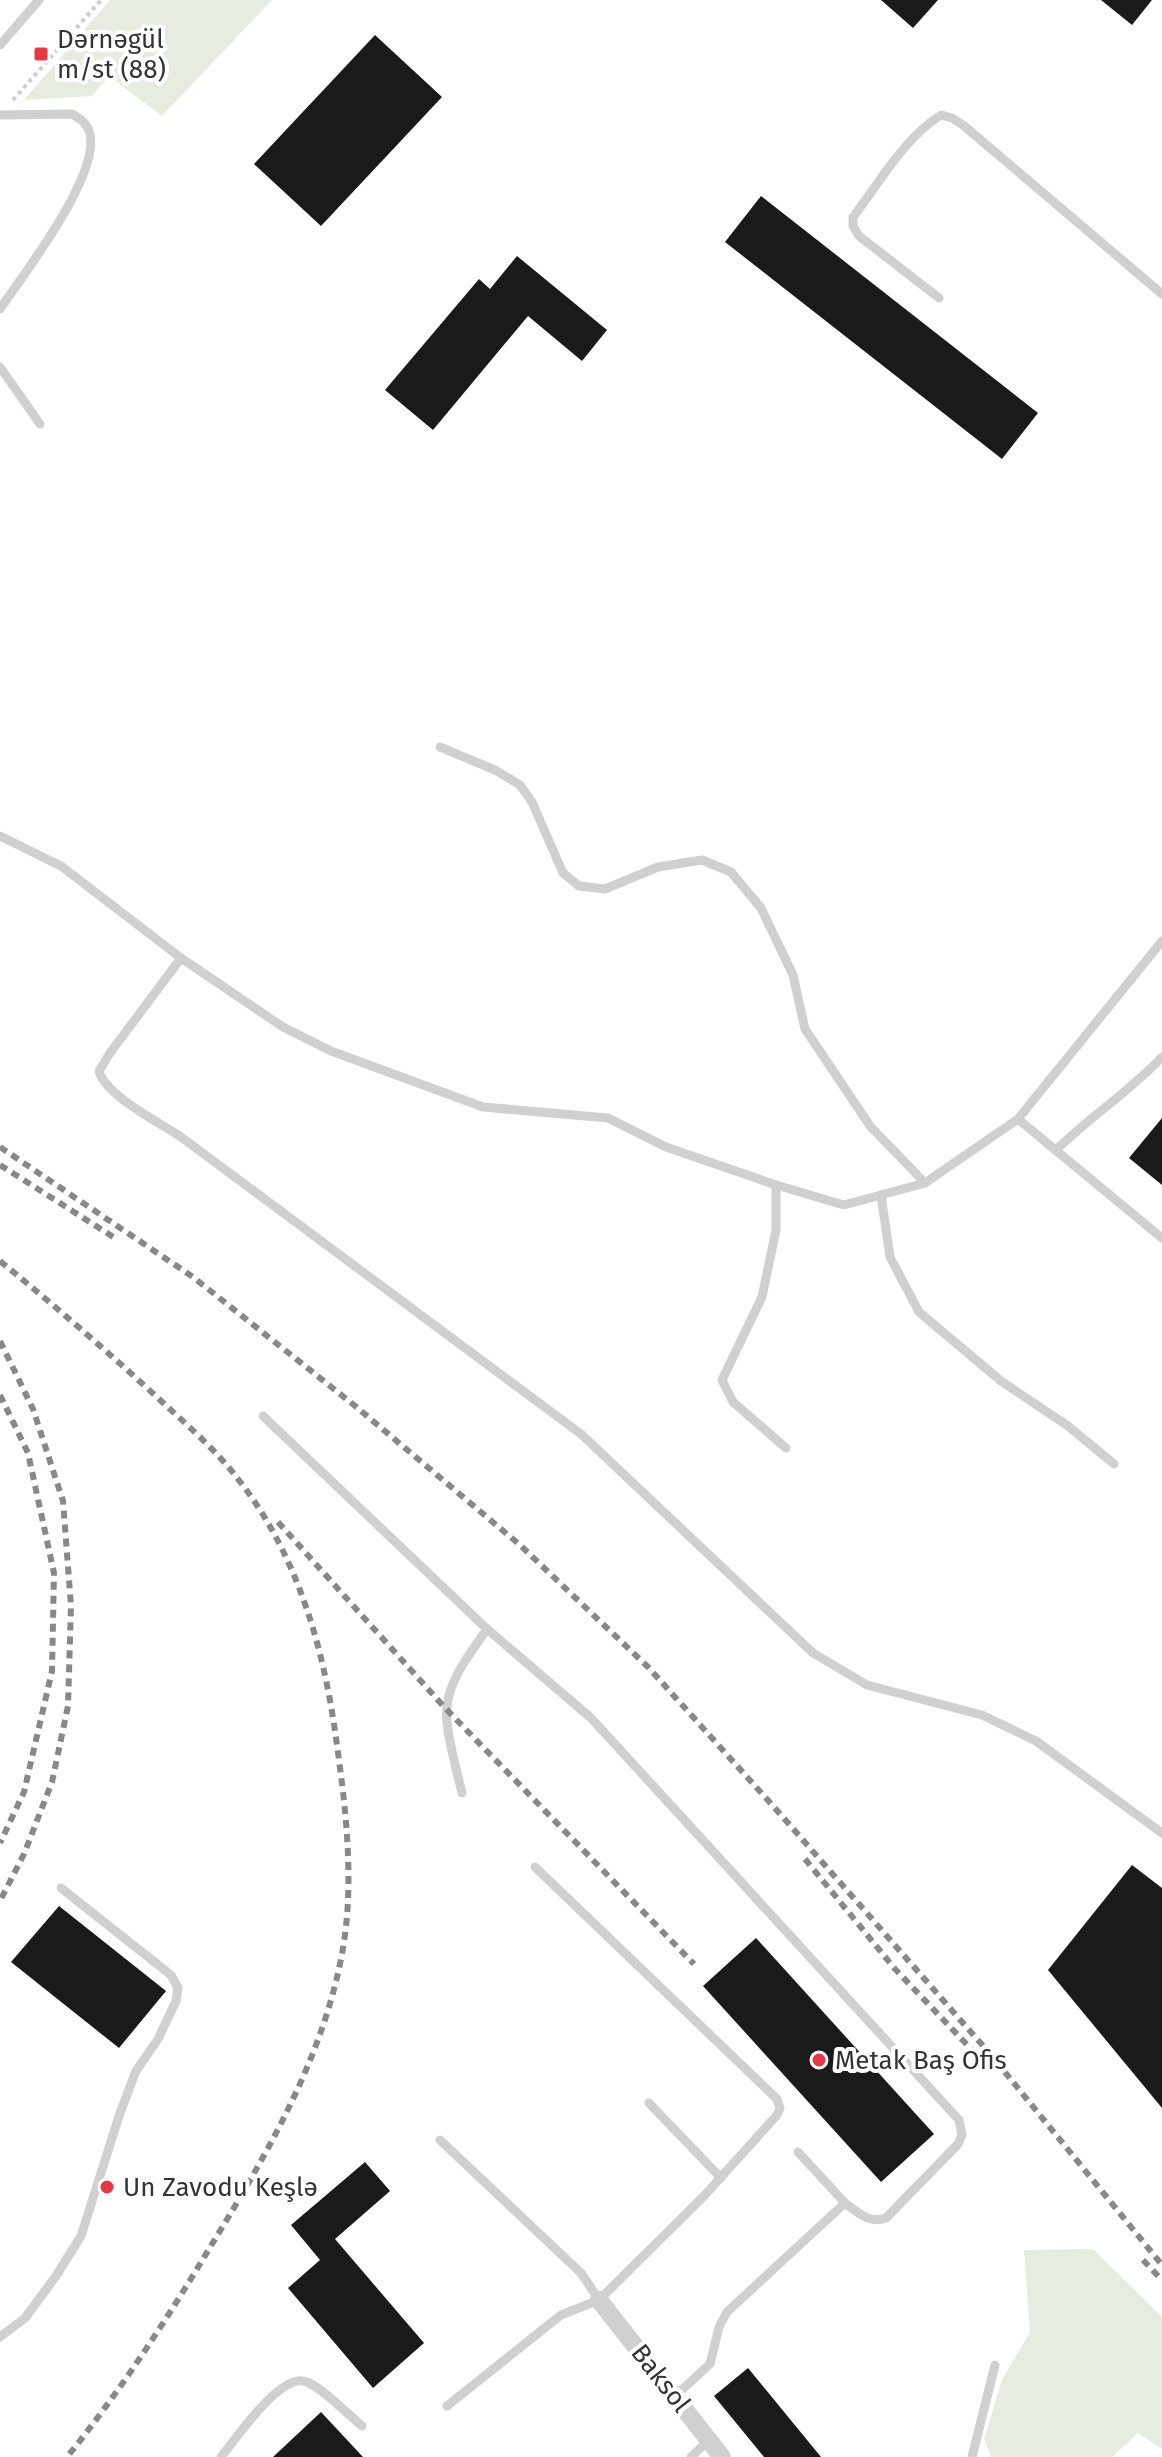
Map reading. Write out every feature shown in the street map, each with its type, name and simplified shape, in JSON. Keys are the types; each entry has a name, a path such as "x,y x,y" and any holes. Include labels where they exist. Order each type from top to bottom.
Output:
{"street":[{"name":"Baksol","path":"599,2300 722,2457"}],"lane":[{"path":"0,45 39,0"},
{"path":"0,115 72,114 88,128 91,140 89,155 70,205 0,309"},
{"path":"939,298 859,236 853,226 853,217 923,126 941,115 963,125 1162,294"},
{"path":"0,367 40,424"},
{"path":"440,747 495,770 520,785 532,802 563,873 579,886 605,889 658,867 702,860 731,872 761,908 793,975 805,1029 870,1126 925,1183"},
{"path":"0,836 61,866 181,958 283,1027 331,1051 483,1107 608,1118 666,1147 844,1205 925,1183 1018,1119 1162,941"},
{"path":"181,958 99,1071 102,1081 113,1091 181,1137 581,1434 813,1653 867,1685 982,1715 1036,1741 1162,1833"},
{"path":"1056,1150 1078,1128 1144,1076 1162,1057"},
{"path":"1018,1119 1162,1238"},
{"path":"776,1185 776,1230 762,1297 722,1380 733,1402 786,1448"},
{"path":"881,1195 890,1257 919,1312 1001,1381 1068,1426 1114,1464"},
{"path":"263,1416 487,1629 575,1702 628,1756 959,2120 962,2135 958,2144 886,2218 876,2222 845,2203 798,2152"},
{"path":"462,1793 446,1709 450,1690 487,1629"},
{"path":"447,2406 561,2315 599,2300 721,2178 780,2108 777,2099 535,1867"},
{"path":"0,2337 25,2318 81,2236 136,2071 158,2039 176,2001 178,1988 171,1975 61,1888"},
{"path":"649,2103 721,2178"},
{"path":"440,2140 581,2273 599,2300"},
{"path":"675,2396 710,2364 719,2327 727,2312 845,2203"},
{"path":"972,2457 995,2365"},
{"path":"221,2457 280,2387 296,2380 309,2383 362,2426"},
{"path":"691,2457 709,2440"}],"path":[{"path":"10,103 101,0"}],"shaded area":[{"path":"110,0 272,0 162,116 109,76 92,96 24,100"},
{"path":"1093,2249 1162,2317 1162,2449 1138,2433 1112,2457 991,2457 984,2439 1002,2380 1030,2332 1024,2250"}],"building":[{"path":"881,0 938,0 913,28"},
{"path":"1101,0 1152,0 1132,25"},
{"path":"375,35 442,97 321,226 254,164"},
{"path":"761,196 1038,413 1002,459 725,242"},
{"path":"517,256 607,330 582,361 528,316 433,430 385,390 479,279 490,289"},
{"path":"1162,1118 1162,1185 1129,1158"},
{"path":"1132,1865 1162,1888 1162,2108 1048,1970"},
{"path":"59,1906 166,1991 119,2048 11,1962"},
{"name":"Metak Baş Ofis","path":"756,1938 934,2134 881,2182 703,1986"},
{"path":"365,2162 390,2191 335,2239 424,2343 373,2388 288,2288 320,2260 291,2225"},
{"path":"748,2368 821,2457 764,2457 714,2396"},
{"path":"321,2412 363,2457 273,2457"}],"railway":[{"path":"0,1147 193,1277 354,1405 520,1545 648,1667 991,2055 1162,2265"},
{"path":"0,1165 118,1240"},
{"path":"0,1261 190,1428 229,1468 258,1507 290,1567 314,1631 335,1731 347,1840 348,1894 343,1948 334,1989 307,2069 270,2145 190,2280 122,2384 67,2457"},
{"path":"0,1341 33,1409 63,1501 71,1606 68,1706 52,1782 24,1854 0,1901"},
{"path":"0,1395 28,1453 54,1573 52,1671 24,1792 0,1843"},
{"path":"278,1522 446,1709 694,1964"},
{"path":"805,1859 895,1969 974,2052"},
{"path":"1143,2260 1162,2280"}],"place":[{"name":"Dərnəgül m/st (88)","path":"41,54"},
{"name":"Metak Baş Ofis","path":"819,2060"},
{"name":"Un Zavodu Keşlə","path":"107,2187"}]}
